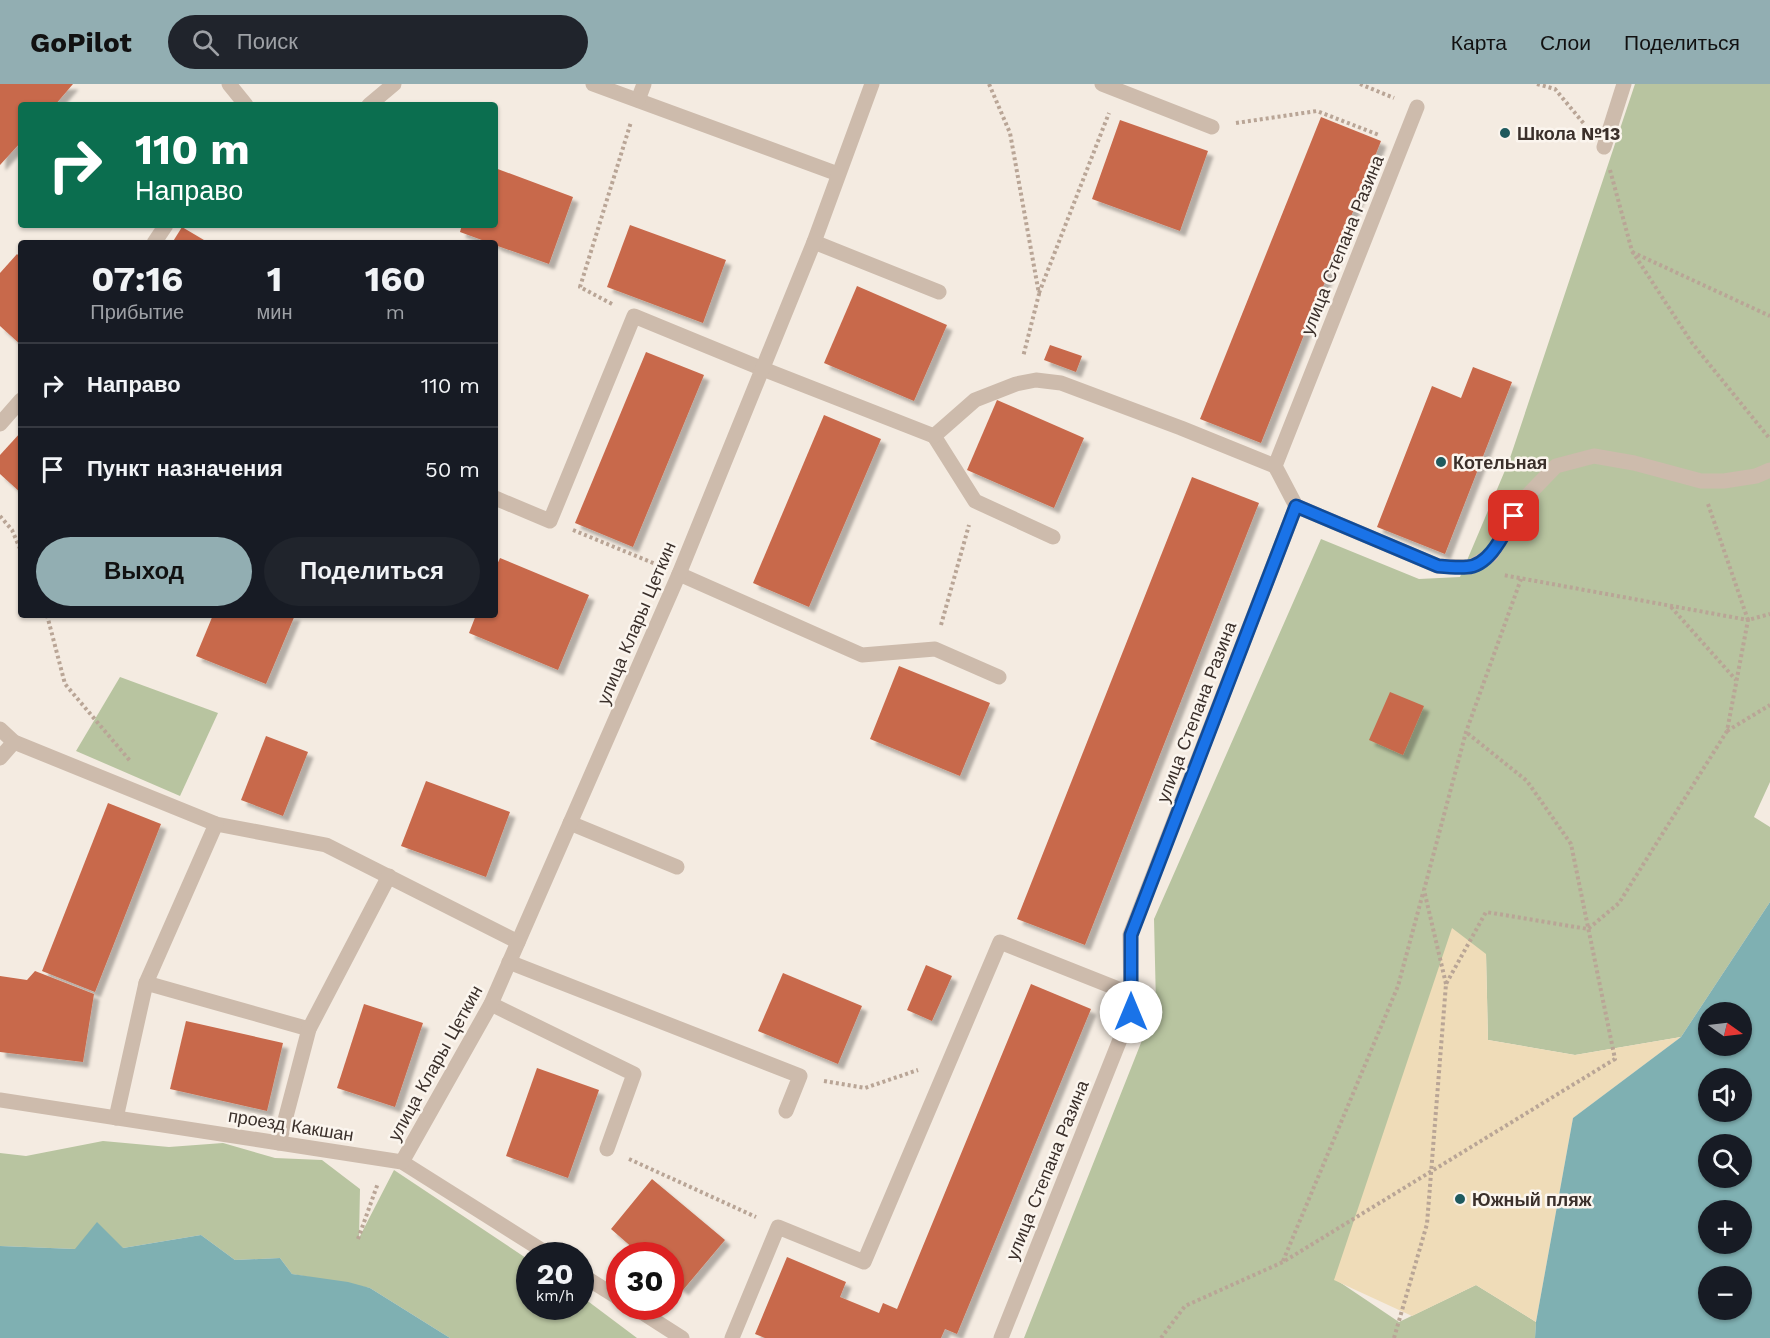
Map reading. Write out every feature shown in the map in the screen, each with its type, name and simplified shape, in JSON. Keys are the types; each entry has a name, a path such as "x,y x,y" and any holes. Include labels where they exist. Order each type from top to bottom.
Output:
{"street":[{"path":"229,84 244,102"},
{"path":"373,102 394,84"},
{"path":"593,84 838,174"},
{"path":"638,100 644,84"},
{"name":"улица Клары Цеткин","path":"402,1162 491,1004 679,574 814,242 872,84"},
{"path":"1102,84 1212,127"},
{"path":"1604,147 1624,84"},
{"name":"улица Степана Разина","path":"1275,466 1417,107"},
{"path":"814,242 939,292"},
{"path":"498,499 550,520 634,316 934,436 975,501 1053,537"},
{"path":"934,436 975,400 1016,384 1036,381 1061,383 1275,466 1296,506 1438,566 1470,567 1491,555 1526,497 1556,466 1594,456 1634,463 1701,481 1724,482 1756,476 1770,470"},
{"path":"0,424 18,403"},
{"name":"улица Степана Разина","path":"1000,1338 1131,1012 1131,935 1296,506"},
{"path":"679,574 862,655 935,649 999,676"},
{"path":"0,729 14,742 216,824 326,844 518,942"},
{"path":"0,758 14,742"},
{"path":"570,823 677,867"},
{"path":"116,1118 146,983 216,824"},
{"path":"279,1143 309,1029 389,876"},
{"path":"732,1338 778,1227 864,1262 1000,942 1131,994"},
{"path":"509,962 800,1076 786,1111"},
{"path":"146,983 309,1029"},
{"path":"491,1004 634,1074 607,1149"},
{"name":"проезд Какшан","path":"0,1100 402,1162 529,1242"},
{"path":"654,1320 682,1338"}],"path":[{"path":"989,84 1010,133 1039,294"},
{"path":"1360,84 1417,107"},
{"path":"1537,84 1555,89 1604,147 1632,251 1692,343 1770,439"},
{"path":"1016,384 1039,294 1118,90"},
{"path":"634,316 580,287 638,100"},
{"path":"1212,127 1317,111 1402,144"},
{"path":"1632,251 1770,316"},
{"path":"1446,984 1486,912 1588,929 1620,903 1727,731 1748,620 1701,481"},
{"path":"935,649 975,501"},
{"path":"0,516 12,530 18,544"},
{"path":"550,520 679,574"},
{"path":"1470,567 1521,579 1748,620 1770,614"},
{"path":"1282,1262 1398,986 1466,732 1521,579"},
{"path":"1671,606 1736,680"},
{"path":"48,618 65,684 138,770"},
{"path":"1727,731 1770,705"},
{"path":"1161,1338 1185,1306 1282,1262 1615,1059 1571,844 1527,781 1466,732"},
{"path":"1394,1338 1427,1224 1446,984 1424,890"},
{"path":"800,1076 865,1088 951,1058"},
{"path":"607,1149 778,1227"},
{"path":"358,1239 386,1160"}],"green space":[{"path":"1635,84 1770,84 1770,782 1754,817 1770,827 1770,902 1704,1002 1698,1002 1698,1011 1681,1037 1575,1055 1488,1040 1486,954 1335,1279 1399,1322 1476,1285 1536,1322 1535,1338 1024,1338 1156,1005 1154,919 1321,539 1419,579 1460,577 1509,461"},
{"path":"120,677 218,713 180,796 76,751"},
{"path":"103,1141 169,1147 223,1143 275,1158 322,1160 360,1189 359,1238 394,1170 516,1251 516,1320 594,1320 594,1306 606,1315 606,1320 613,1320 637,1338 450,1338 370,1288 292,1274 280,1258 235,1260 201,1235 123,1248 0,1246 0,1153 26,1156"}],"sand":[{"name":"Южный пляж","path":"1452,928 1486,954 1488,1040 1575,1055 1681,1037 1573,1118 1536,1322 1476,1285 1412,1316 1334,1280"}],"water":[{"path":"1770,902 1770,1338 1535,1338 1573,1118 1681,1037 1698,1011 1698,1056 1752,1056 1752,1002 1704,1002"},
{"path":"97,1222 123,1248 201,1235 235,1260 280,1258 292,1274 348,1282 370,1288 450,1338 0,1338 0,1246 75,1249"}],"building":[{"path":"0,84 73,84 58,102 18,102 18,145 0,165"},
{"path":"1321,117 1381,141 1261,443 1200,419"},
{"path":"1120,120 1208,151 1180,231 1092,199"},
{"path":"498,169 573,197 549,264 498,246 498,240 482,240 460,232 461,228 498,228"},
{"path":"630,225 726,260 703,323 607,287"},
{"path":"184,228 204,240 174,240"},
{"path":"17,254 18,342 0,326 0,273"},
{"path":"857,286 947,325 914,401 824,363"},
{"path":"1050,345 1082,356 1076,372 1044,360"},
{"path":"646,352 704,375 633,547 575,523"},
{"name":"Котельная","path":"1473,367 1512,382 1445,554 1377,527 1432,386 1461,398"},
{"path":"997,400 1084,438 1054,508 967,470"},
{"path":"824,415 881,439 809,607 753,583"},
{"path":"18,435 18,490 0,474 0,455"},
{"path":"1192,477 1259,503 1085,945 1017,919"},
{"path":"500,558 589,595 558,670 469,633 475,618 498,618 498,562"},
{"path":"212,618 294,618 266,684 196,656"},
{"path":"899,666 990,703 960,776 870,739"},
{"path":"1390,692 1424,706 1403,755 1369,740"},
{"path":"266,736 308,752 283,816 241,800"},
{"path":"426,781 510,812 486,877 401,846"},
{"path":"108,803 161,824 95,992 42,971"},
{"path":"926,965 952,976 932,1021 907,1010"},
{"path":"35,971 94,994 83,1062 0,1052 0,976 27,980"},
{"path":"783,973 862,1006 838,1064 758,1031"},
{"path":"1031,984 1091,1009 957,1334 945,1329 941,1338 765,1338 755,1334 787,1257 846,1282 840,1297 879,1313 883,1303 897,1309"},
{"path":"364,1004 423,1023 395,1107 337,1088"},
{"path":"186,1021 283,1043 267,1111 170,1089"},
{"path":"537,1068 599,1090 568,1178 506,1156"},
{"path":"652,1179 725,1240 684,1289 684,1242 626,1242 611,1229"}],"place":[{"name":"Школа №13","path":"1505,133"},
{"name":"Котельная","path":"1441,462"},
{"name":"Южный пляж","path":"1460,1199"}],"route":[{"path":"1131,1012 1131,935 1296,506 1438,566 1454,567 1470,567 1491,555 1514,516"}]}
